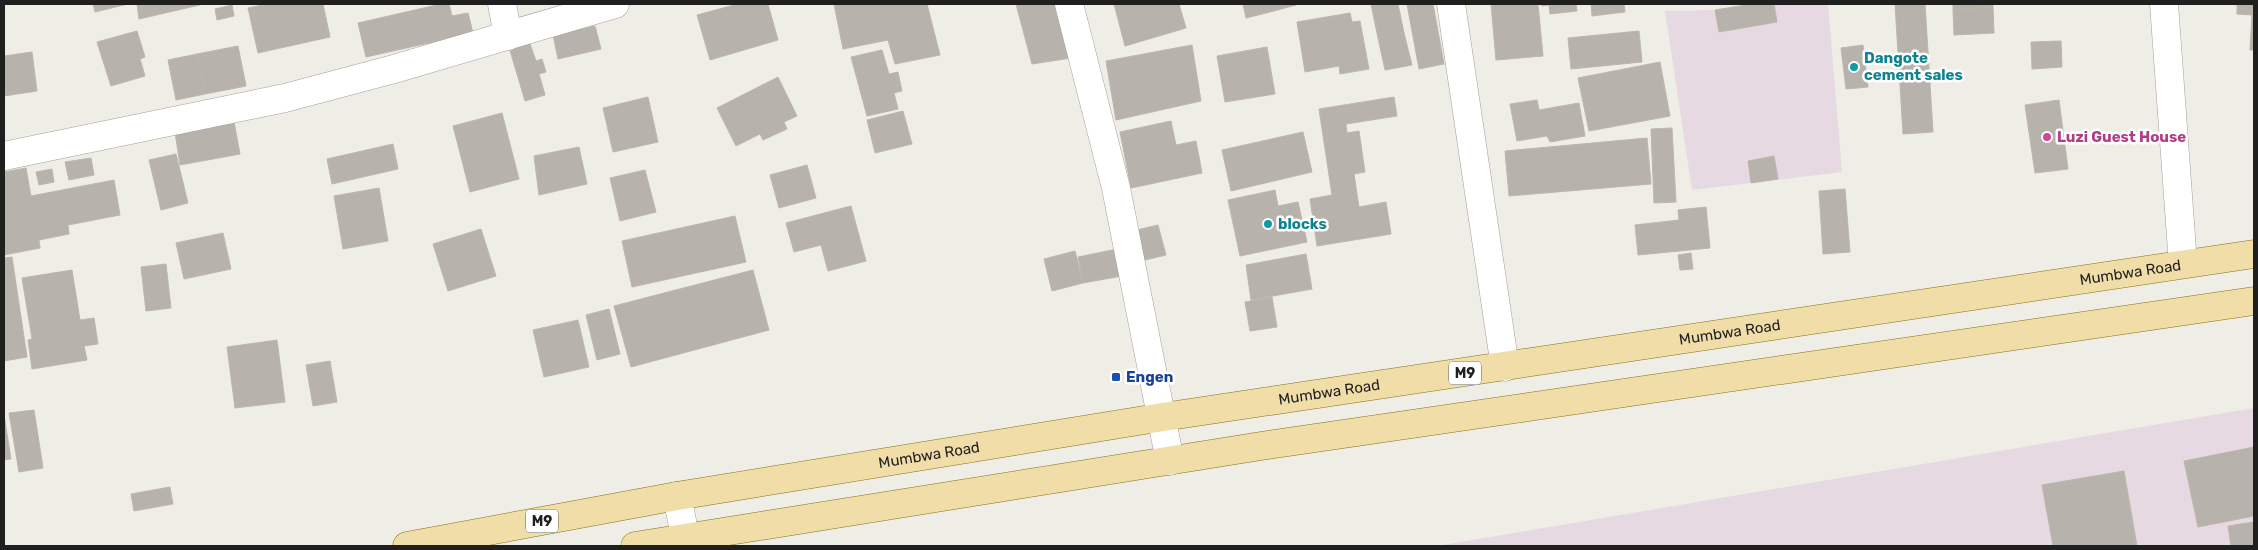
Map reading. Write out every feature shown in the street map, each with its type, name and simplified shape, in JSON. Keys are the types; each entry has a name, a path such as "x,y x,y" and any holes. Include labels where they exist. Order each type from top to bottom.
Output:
{"main road":[{"name":"Mumbwa Road","path":"406,546 677,496 1163,416 1505,367 2254,254"},
{"path":"635,546 686,542 1170,461 2254,300"}],"street":[{"path":"502,4 508,36"},
{"path":"4,156 285,98 615,4"},
{"path":"1070,4 1116,188 1163,416 1170,461"},
{"path":"1451,4 1505,367"},
{"path":"2164,4 2183,264"},
{"path":"677,496 686,542"}],"shaded area":[{"path":"1752,4 1828,4 1842,172 1692,190 1665,11 1715,10"},
{"path":"2254,408 2254,546 1437,546"}],"building":[{"path":"93,4 128,4 95,12"},
{"path":"137,4 204,4 139,19"},
{"path":"267,4 323,4 330,37 258,53 248,8"},
{"path":"441,4 449,4 452,16 468,13 473,33 366,57 358,23"},
{"path":"738,4 768,4 778,40 710,60 697,15"},
{"path":"834,4 927,4 940,55 895,64 888,40 843,49"},
{"path":"1016,4 1057,4 1071,58 1032,64"},
{"path":"1114,4 1179,4 1186,28 1125,46"},
{"path":"1243,4 1268,4 1270,12 1246,18"},
{"path":"1268,4 1296,4 1296,5 1270,12"},
{"path":"1371,4 1398,4 1404,33 1378,38"},
{"path":"1407,4 1433,4 1444,64 1419,69"},
{"path":"1491,4 1538,4 1543,56 1496,60"},
{"path":"1541,4 1576,4 1577,11 1550,14 1549,5 1542,6"},
{"path":"1591,4 1624,4 1625,12 1592,16"},
{"path":"1752,4 1774,4 1777,22 1719,32 1715,10"},
{"path":"1895,4 1925,4 1933,132 1903,134"},
{"path":"1953,4 1993,4 1993,7 1953,10"},
{"path":"2237,4 2254,4 2254,50 2250,50 2252,15 2237,14"},
{"path":"232,5 234,16 217,20 215,9"},
{"path":"1993,7 1994,33 1954,35 1953,10"},
{"path":"1350,13 1352,22 1360,21 1369,69 1340,74 1339,66 1305,72 1297,22"},
{"path":"595,26 601,49 558,59 553,35"},
{"path":"137,31 145,57 140,59 145,76 111,86 97,42"},
{"path":"1639,31 1642,62 1571,69 1568,38"},
{"path":"1404,33 1412,65 1385,70 1378,38"},
{"path":"529,41 536,61 542,59 546,72 539,74 545,95 525,101 509,47"},
{"path":"2061,41 2062,67 2032,69 2031,42"},
{"path":"1192,45 1201,101 1116,120 1106,61"},
{"name":"Dangote cement sales","path":"1863,45 1868,87 1846,89 1841,48"},
{"path":"238,46 246,86 205,94 197,54"},
{"path":"1267,47 1275,94 1225,102 1217,56"},
{"path":"882,50 889,74 898,72 902,91 894,93 898,109 867,116 851,57"},
{"path":"32,52 37,91 4,96 4,56"},
{"path":"197,54 205,94 176,100 168,60"},
{"path":"1660,62 1670,116 1589,131 1578,78"},
{"path":"778,77 797,116 784,122 787,129 763,140 760,134 736,146 717,108"},
{"path":"648,97 658,142 613,152 603,108"},
{"path":"1394,97 1397,116 1346,124 1347,133 1359,131 1365,172 1354,174 1359,207 1386,202 1391,234 1317,246 1310,199 1332,195 1319,109"},
{"path":"1537,100 1539,110 1579,103 1585,136 1550,142 1547,136 1517,141 1510,104"},
{"name":"Luzi Guest House","path":"2059,100 2068,169 2035,173 2025,105"},
{"path":"903,111 912,144 875,153 867,120"},
{"path":"502,113 519,179 470,192 453,126"},
{"path":"1171,121 1176,145 1196,141 1202,173 1131,188 1120,132"},
{"path":"234,122 240,154 180,165 175,132"},
{"path":"1672,128 1676,202 1654,203 1651,129"},
{"path":"1303,132 1312,172 1231,191 1222,150"},
{"path":"1647,138 1651,184 1509,196 1505,151"},
{"path":"393,144 398,169 332,184 327,159"},
{"path":"579,147 587,184 539,195 534,156"},
{"path":"176,154 188,203 161,210 149,160"},
{"path":"1774,156 1778,179 1751,183 1748,161"},
{"path":"91,158 94,175 69,180 65,162"},
{"path":"807,165 816,198 779,208 770,175"},
{"path":"26,168 31,196 114,180 120,215 68,225 69,234 39,240 40,248 4,255 4,172"},
{"path":"52,169 54,182 39,185 36,172"},
{"path":"645,170 656,212 620,221 610,178"},
{"path":"379,188 388,241 343,249 334,196"},
{"path":"1845,189 1850,252 1823,254 1819,191"},
{"name":"blocks","path":"1275,190 1278,206 1298,202 1307,242 1240,256 1228,200"},
{"path":"851,206 866,261 828,271 821,245 794,252 786,223"},
{"path":"1706,207 1710,248 1638,255 1635,225 1679,220 1678,210"},
{"path":"735,216 746,262 632,287 622,241"},
{"path":"1158,225 1166,255 1141,261 1133,231"},
{"path":"481,229 496,276 448,291 433,244"},
{"path":"223,233 231,269 184,279 176,243"},
{"path":"1117,249 1122,276 1083,283 1078,257"},
{"path":"1075,251 1083,283 1052,291 1044,259"},
{"path":"1691,253 1693,269 1680,270 1678,255"},
{"path":"1306,254 1312,289 1251,300 1246,265"},
{"path":"12,257 27,357 4,361 4,258"},
{"path":"166,264 171,308 146,311 141,267"},
{"path":"72,270 80,320 94,318 98,344 84,346 87,360 32,369 28,340 32,339 22,278"},
{"path":"753,270 769,330 631,367 614,306"},
{"path":"1272,297 1277,327 1250,331 1245,302"},
{"path":"609,309 620,354 597,360 586,315"},
{"path":"578,320 589,367 544,377 533,330"},
{"path":"277,340 285,402 235,408 227,347"},
{"path":"330,361 337,402 313,406 306,365"},
{"path":"34,410 43,468 19,472 9,413"},
{"path":"4,415 11,459 4,460"},
{"path":"2254,447 2254,516 2198,527 2184,461"},
{"path":"2124,471 2137,546 2053,546 2042,485"},
{"path":"170,487 173,504 134,511 131,494"},
{"path":"2254,522 2254,546 2231,546 2228,526"}],"place":[{"name":"Dangote cement sales","path":"1854,67"},
{"name":"Luzi Guest House","path":"2047,137"},
{"name":"blocks","path":"1268,224"},
{"name":"Engen","path":"1116,377"}]}
